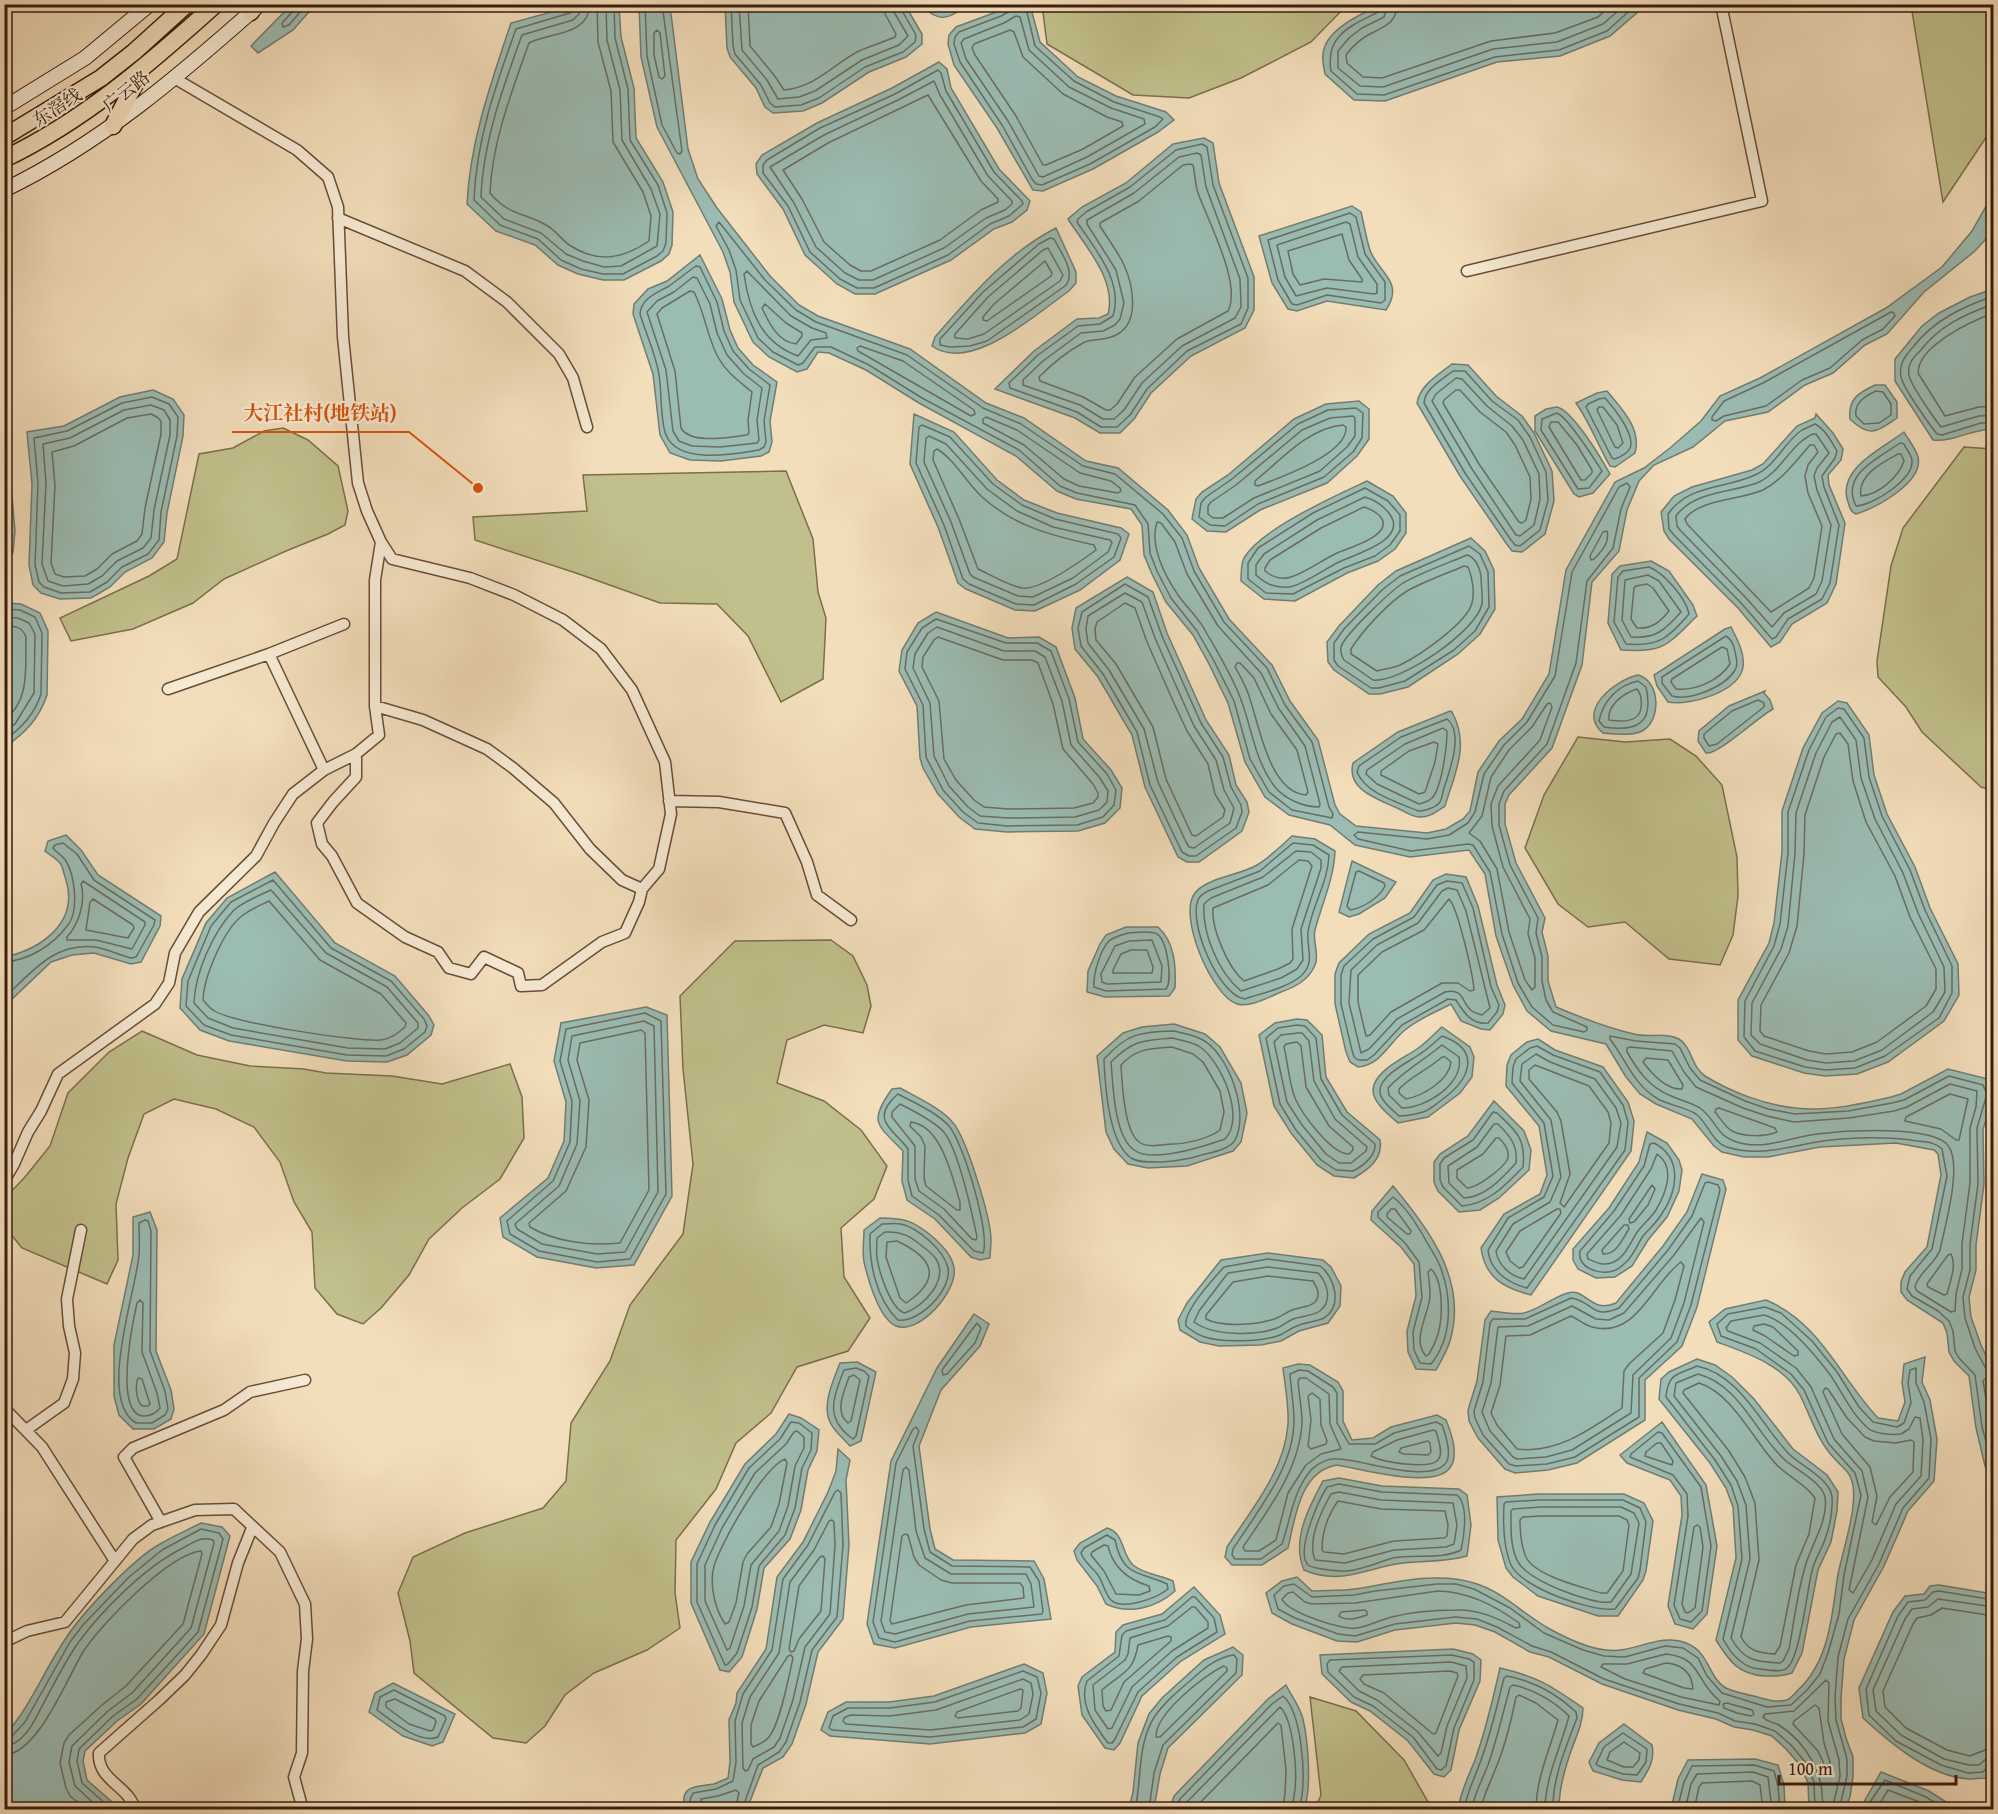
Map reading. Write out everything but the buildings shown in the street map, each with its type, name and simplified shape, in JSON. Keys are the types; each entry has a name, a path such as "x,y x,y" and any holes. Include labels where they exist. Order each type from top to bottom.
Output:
{"main road":[{"path":"4,108 86,58 150,4"},
{"name":"广云路","path":"4,137 109,72 187,4"},
{"name":"广云路","path":"98,104 216,4"},
{"name":"广云路","path":"4,190 41,172 113,126 174,78 255,7"},
{"path":"113,126 144,67"},
{"name":"东滘线","path":"4,159 42,141 98,104"}],"street":[{"path":"1467,271 1762,201 1721,4"},
{"path":"174,78 297,150 328,177 338,207 343,337 358,483 381,542 392,559 470,578 514,595 563,620 601,649 633,690 665,762 671,814 659,869 642,889 639,902 625,933 602,942 542,985 521,986 518,973 484,957 471,974 450,968 438,952 405,937 357,903 332,856 322,844 317,823 356,777 356,754"},
{"path":"338,218 465,271 507,302 559,354 573,378 587,427"},
{"path":"4,1180 58,1074 156,1004 169,983 175,952 199,912 256,856 293,794 324,770 356,754 379,735 375,706 375,580 381,542"},
{"path":"168,689 269,654 344,624"},
{"path":"269,654 324,770"},
{"path":"375,706 423,720 487,749 554,803 590,849 622,880 642,889"},
{"path":"669,801 718,802 785,813 807,862 817,895 851,920"},
{"path":"26,1430 64,1403 73,1378 75,1353 69,1326 67,1299 81,1230"},
{"path":"160,1522 124,1457 133,1448 224,1410 250,1392 305,1380"},
{"path":"4,1408 42,1446 115,1561"},
{"path":"4,1642 27,1631 65,1622 133,1539 152,1525 195,1510 234,1509 280,1552 305,1604 307,1639 303,1671 302,1753 294,1777 303,1809"},
{"path":"135,1809 134,1802 104,1773 99,1762 99,1754 172,1688 201,1655 220,1625 238,1563 252,1528"}],"shaded area":[{"path":"1042,4 1347,5 1311,42 1241,78 1189,98 1133,95 1047,44"},
{"path":"1911,5 1993,5 1993,127 1943,202"},
{"path":"283,428 308,440 338,466 348,511 345,525 224,579 193,603 133,629 71,641 60,618 149,576 177,559 199,454 233,448 264,431"},
{"path":"1964,447 1993,449 1993,790 1981,787 1922,732 1906,707 1878,677 1877,661 1891,566 1903,528"},
{"path":"786,471 813,539 818,592 826,618 823,679 781,702 748,636 717,604 660,603 475,540 473,517 587,511 583,475"},
{"path":"1578,737 1625,742 1670,739 1696,756 1722,785 1737,857 1738,896 1733,935 1720,965 1669,959 1625,922 1588,927 1558,904 1525,848 1544,795"},
{"path":"831,940 853,956 867,985 871,1006 863,1033 824,1025 787,1040 777,1083 824,1101 861,1130 887,1166 874,1199 841,1228 844,1277 870,1318 848,1351 797,1367 771,1413 736,1443 716,1489 676,1540 675,1593 680,1628 647,1650 594,1673 565,1695 545,1726 526,1743 493,1738 414,1673 410,1641 398,1593 413,1557 465,1533 543,1508 566,1481 571,1423 610,1361 630,1305 683,1234 693,1164 683,1069 680,996 735,941"},
{"path":"142,1031 197,1055 250,1066 392,1076 442,1084 510,1064 522,1097 524,1138 500,1179 462,1208 429,1239 409,1275 381,1308 363,1324 337,1314 315,1288 312,1232 294,1202 280,1162 254,1127 216,1109 174,1099 144,1114 128,1158 116,1204 118,1260 107,1284 22,1248 5,1227 4,1199 50,1146 68,1093 109,1052"},
{"path":"1310,1697 1356,1711 1404,1760 1432,1809 1315,1809 1321,1795"}],"water":[{"path":"291,5 315,5 293,30 258,53 251,46"},
{"path":"577,5 619,6 621,37 634,88 636,138 663,182 673,212 672,245 669,254 661,261 624,280 603,280 578,274 558,265 535,245 496,231 467,204 477,135 511,23"},
{"path":"639,5 667,5 671,14 688,149 698,179 717,208 770,276 799,305 818,316 910,349 986,403 1024,418 1086,461 1118,468 1168,510 1187,535 1199,568 1229,619 1272,665 1290,701 1318,740 1335,805 1340,814 1356,826 1427,833 1446,829 1463,819 1470,811 1478,772 1499,741 1522,719 1549,674 1566,570 1615,482 1644,468 1670,448 1701,421 1720,396 1760,378 1886,308 1942,267 1972,231 1993,194 1993,231 1975,251 1924,292 1887,334 1865,345 1833,373 1805,385 1768,412 1725,421 1693,447 1654,465 1639,481 1627,510 1619,551 1592,582 1582,665 1552,748 1509,795 1505,804 1505,824 1516,863 1545,918 1542,932 1548,956 1548,981 1556,1007 1624,1032 1679,1039 1687,1047 1697,1068 1705,1076 1748,1097 1784,1106 1807,1109 1831,1108 1880,1100 1901,1094 1948,1069 1988,1079 1991,1089 1990,1109 1983,1129 1984,1184 1976,1245 1976,1270 1969,1297 1971,1317 1993,1371 1993,1479 1985,1466 1976,1428 1969,1376 1954,1361 1949,1352 1947,1333 1943,1323 1907,1300 1901,1292 1901,1282 1905,1272 1927,1247 1941,1175 1938,1154 1934,1150 1896,1143 1820,1147 1768,1157 1744,1157 1722,1152 1714,1146 1692,1119 1656,1104 1640,1094 1626,1077 1606,1044 1551,1031 1527,1011 1513,985 1496,936 1485,874 1469,850 1410,857 1355,845 1330,825 1289,815 1265,797 1245,762 1228,703 1209,664 1193,635 1166,602 1152,574 1144,555 1142,525 1131,509 1076,499 1057,491 1016,456 919,403 866,370 829,353 818,352 807,369 797,372 769,357 753,342 734,302 730,272 723,252 657,127 641,57"},
{"path":"725,5 905,5 922,34 922,44 906,57 869,72 822,103 803,111 773,113 765,107 756,88 730,57 727,48"},
{"path":"920,5 967,5 948,17 938,17"},
{"path":"1009,5 1030,5 1040,42 1078,77 1116,96 1166,112 1174,120 1158,132 1093,169 1043,191 1033,190 997,128 954,65 948,44 949,35 956,27"},
{"path":"1380,5 1646,5 1610,36 1560,56 1497,62 1385,101 1354,100 1325,74 1323,55 1325,46 1336,31 1345,24"},
{"path":"939,62 947,69 951,88 999,169 1030,201 1027,210 1012,222 994,229 951,260 875,294 855,294 837,284 805,255 783,209 757,174 756,164 762,155 817,123 892,88"},
{"path":"1204,138 1213,143 1219,183 1254,277 1254,310 1245,328 1191,356 1151,393 1134,419 1120,433 1100,433 1075,418 995,389 1034,351 1077,319 1099,318 1108,314 1110,301 1104,276 1068,219 1082,207 1126,183 1173,144"},
{"path":"1352,206 1361,212 1370,250 1391,284 1393,292 1386,310 1327,301 1297,311 1288,309 1272,283 1259,236"},
{"path":"1056,228 1076,272 1076,283 1069,291 1022,325 984,347 965,352 948,353 932,346 935,337 990,277 1021,250"},
{"path":"700,255 722,299 730,330 738,348 753,365 777,382 770,421 772,442 769,452 761,456 721,461 690,460 670,453 660,435 653,374 633,314 634,304 648,289 667,281"},
{"path":"1993,289 1993,429 1933,440 1895,381 1895,359 1922,326 1939,313 1970,297"},
{"path":"1452,364 1468,365 1496,396 1522,416 1534,433 1552,471 1554,501 1545,534 1522,552 1512,551 1506,543 1460,476 1417,403 1426,386"},
{"path":"1875,385 1885,385 1897,402 1897,418 1884,427 1868,431 1850,419 1850,412 1855,398"},
{"path":"153,390 173,399 184,415 183,436 167,513 164,542 152,558 125,572 110,587 91,598 60,599 41,593 33,585 29,565 32,484 27,432 64,426 120,397"},
{"path":"1607,391 1629,419 1636,436 1635,453 1615,467 1610,466 1576,403"},
{"path":"1359,401 1369,409 1369,439 1357,456 1327,483 1260,510 1226,532 1207,531 1192,519 1196,499 1202,492 1228,475 1294,419 1326,404"},
{"path":"1557,407 1571,417 1610,474 1593,493 1579,497 1574,494 1535,431 1535,416 1546,409"},
{"path":"914,414 954,432 997,480 1024,500 1057,513 1121,528 1129,534 1120,560 1080,590 1035,611 1015,610 966,589 958,583 938,527 910,464"},
{"path":"1816,414 1833,433 1843,449 1841,460 1828,475 1829,485 1845,523 1836,584 1827,603 1792,624 1780,642 1771,647 1738,608 1669,539 1664,531 1661,512 1674,496 1692,487 1752,470 1763,464 1797,426 1815,418"},
{"path":"1904,432 1918,457 1918,467 1914,476 1886,500 1864,511 1854,513 1850,508 1846,490 1849,479 1874,452"},
{"path":"5,446 8,450 15,531 13,552 5,569"},
{"path":"1367,481 1393,496 1406,513 1406,533 1395,549 1378,561 1347,573 1295,601 1264,599 1241,581 1244,558 1266,536 1300,514"},
{"path":"1471,538 1485,551 1494,570 1495,609 1480,634 1458,654 1408,687 1380,694 1369,694 1334,670 1328,662 1327,642 1378,585 1396,571"},
{"path":"1651,561 1669,571 1693,605 1697,616 1664,645 1647,650 1621,650 1608,623 1612,574 1620,566"},
{"path":"1127,577 1153,592 1167,633 1206,720 1229,755 1236,785 1247,802 1249,812 1242,831 1199,862 1187,862 1178,857 1145,787 1132,735 1098,677 1075,649 1072,628 1076,608"},
{"path":"5,603 21,604 40,613 48,631 47,695 30,725 5,747"},
{"path":"936,612 1008,638 1039,637 1056,647 1075,698 1083,739 1111,770 1122,788 1120,808 1105,823 1078,831 1007,832 975,829 959,817 938,794 920,758 917,706 899,671 902,650 918,623"},
{"path":"1731,627 1743,657 1740,676 1733,684 1712,695 1688,702 1668,702 1657,686 1654,675"},
{"path":"1638,675 1646,679 1655,693 1655,712 1652,720 1640,732 1603,733 1596,724 1594,715 1596,706 1619,683"},
{"path":"1765,691 1773,709 1719,748 1706,753 1698,741 1699,731 1729,706"},
{"path":"1838,701 1847,703 1869,735 1874,775 1887,814 1915,867 1930,908 1958,964 1959,995 1944,1021 1888,1062 1857,1074 1825,1076 1804,1073 1752,1056 1738,1040 1738,1000 1769,943 1774,923 1782,852 1782,811 1803,748 1822,713"},
{"path":"1450,711 1457,724 1460,748 1445,806 1430,815 1416,817 1372,797 1354,780 1353,763 1398,732"},
{"path":"66,835 81,850 98,875 161,916 160,926 141,962 131,964 94,953 72,955 51,962 7,1004 5,1009 5,957 32,948 44,940 54,932 67,909 69,895 62,867 45,851 48,841"},
{"path":"1292,836 1315,839 1335,851 1330,881 1315,930 1316,961 1309,975 1296,985 1253,1003 1237,1004 1227,998 1217,986 1200,954 1190,918 1191,904 1195,893 1200,888 1215,880 1257,865"},
{"path":"1352,861 1396,882 1385,898 1359,914 1349,917 1339,912"},
{"path":"275,872 335,943 395,976 429,1016 434,1025 431,1035 407,1055 387,1062 347,1061 229,1041 200,1030 180,1008 182,979 206,923 227,898"},
{"path":"1446,874 1466,877 1478,906 1497,985 1505,1005 1503,1014 1490,1030 1481,1029 1461,1021 1451,1004 1410,1026 1373,1062 1358,1067 1350,1062 1346,1052 1335,1004 1335,974 1339,963 1369,934 1410,913 1433,880"},
{"path":"1126,927 1158,927 1164,933 1171,947 1175,972 1175,988 1169,996 1105,997 1087,992 1088,971 1100,944 1106,935"},
{"path":"646,1007 667,1015 672,1196 634,1265 596,1268 537,1257 503,1237 500,1218 548,1178 564,1141 566,1102 554,1061 561,1023"},
{"path":"1297,1019 1307,1020 1322,1035 1326,1077 1347,1112 1380,1140 1379,1153 1374,1163 1354,1178 1334,1176 1317,1165 1291,1133 1274,1106 1259,1035 1275,1023"},
{"path":"1174,1024 1205,1034 1220,1047 1241,1083 1247,1113 1241,1142 1233,1151 1187,1166 1148,1168 1128,1164 1114,1149 1106,1132 1097,1056 1123,1033 1142,1027"},
{"path":"1442,1027 1470,1047 1474,1057 1472,1077 1460,1093 1428,1117 1398,1123 1376,1100 1373,1090 1375,1083 1384,1071 1420,1047"},
{"path":"1538,1039 1555,1050 1603,1067 1628,1102 1634,1121 1631,1151 1531,1295 1512,1289 1497,1280 1487,1267 1481,1248 1504,1214 1540,1194 1547,1175 1539,1126 1506,1086 1507,1065 1511,1055 1527,1042"},
{"path":"900,1088 943,1113 959,1133 983,1198 990,1229 990,1258 980,1260 971,1257 935,1219 907,1200 902,1181 903,1151 882,1128 878,1116 892,1089"},
{"path":"1494,1101 1524,1131 1531,1150 1529,1170 1499,1198 1480,1210 1459,1212 1438,1191 1434,1182 1434,1162 1440,1154 1468,1136"},
{"path":"1647,1132 1667,1143 1679,1160 1682,1170 1679,1191 1667,1217 1648,1240 1632,1266 1615,1277 1596,1278 1578,1269 1573,1260 1573,1249 1609,1208 1639,1162"},
{"path":"1702,1174 1723,1180 1726,1189 1697,1307 1682,1346 1645,1380 1645,1420 1577,1463 1548,1470 1515,1473 1505,1469 1478,1438 1469,1421 1468,1410 1477,1381 1485,1320 1491,1311 1524,1313 1562,1295 1574,1292 1600,1305 1607,1306 1616,1303 1663,1246 1687,1212"},
{"path":"1393,1186 1432,1238 1442,1257 1454,1298 1454,1319 1449,1345 1436,1370 1416,1369 1408,1352 1407,1331 1416,1296 1414,1264 1401,1247 1371,1220 1372,1211"},
{"path":"150,1212 157,1230 156,1351 171,1390 174,1409 171,1419 154,1429 133,1429 119,1415 114,1396 114,1345 133,1255 133,1217"},
{"path":"880,1218 903,1220 921,1228 944,1248 953,1263 954,1277 950,1288 936,1309 916,1324 906,1327 896,1326 884,1315 875,1298 864,1262 864,1230"},
{"path":"1268,1253 1323,1260 1331,1267 1341,1286 1340,1306 1328,1323 1299,1331 1281,1341 1261,1345 1219,1346 1200,1342 1180,1330 1178,1320 1187,1303 1221,1260"},
{"path":"1766,1300 1785,1310 1816,1337 1878,1418 1898,1421 1905,1402 1902,1383 1904,1364 1925,1357 1922,1382 1930,1400 1937,1439 1934,1481 1908,1511 1884,1566 1854,1620 1844,1659 1841,1698 1841,1719 1853,1757 1850,1797 1845,1809 1809,1809 1808,1783 1800,1765 1772,1736 1678,1710 1602,1684 1549,1657 1530,1652 1495,1632 1475,1625 1456,1623 1395,1630 1357,1642 1337,1641 1292,1624 1272,1613 1266,1593 1282,1581 1297,1577 1312,1591 1350,1590 1430,1578 1460,1580 1494,1591 1548,1628 1584,1645 1616,1650 1656,1641 1676,1640 1700,1652 1720,1684 1726,1688 1770,1700 1788,1699 1808,1679 1816,1667 1827,1639 1854,1499 1849,1474 1823,1444 1793,1385 1764,1361 1717,1342 1709,1322 1725,1309"},
{"path":"974,1314 989,1324 980,1346 941,1390 919,1446 930,1529 935,1549 953,1560 1034,1561 1044,1579 1051,1619 971,1627 895,1648 874,1644 867,1624 891,1461 937,1368"},
{"path":"1697,1359 1715,1365 1732,1377 1754,1399 1793,1449 1827,1475 1838,1492 1831,1542 1818,1570 1802,1653 1792,1673 1764,1676 1747,1672 1730,1660 1716,1640 1736,1558 1733,1507 1726,1488 1710,1463 1659,1399 1661,1379 1669,1372"},
{"path":"857,1362 876,1372 861,1441 850,1446 831,1424 827,1409 831,1385 840,1363"},
{"path":"1298,1364 1310,1365 1338,1382 1343,1391 1343,1421 1352,1440 1373,1438 1391,1427 1437,1415 1446,1420 1454,1444 1454,1458 1449,1469 1440,1475 1427,1477 1395,1476 1337,1465 1325,1469 1315,1476 1301,1498 1288,1548 1262,1565 1232,1565 1225,1557 1227,1547 1274,1473 1286,1441 1288,1410 1283,1368"},
{"path":"789,1414 801,1418 819,1430 817,1451 808,1470 801,1510 790,1539 764,1568 757,1609 742,1657 729,1672 720,1670 691,1603 691,1562 710,1522 745,1464 776,1434"},
{"path":"1662,1422 1706,1485 1717,1546 1707,1614 1693,1629 1675,1624 1668,1606 1682,1515 1681,1496 1670,1480 1627,1463 1620,1455"},
{"path":"838,1449 850,1460 846,1480 849,1545 843,1619 818,1652 806,1704 792,1744 783,1757 763,1768 747,1809 691,1809 684,1805 685,1793 688,1790 728,1778 729,1720 736,1703 737,1693 766,1649 777,1577 803,1542 828,1492 836,1471"},
{"path":"1339,1478 1382,1486 1459,1489 1467,1495 1471,1525 1467,1556 1448,1560 1396,1564 1340,1576 1328,1576 1304,1570 1300,1547 1307,1513 1323,1481"},
{"path":"1539,1494 1624,1494 1644,1503 1653,1521 1646,1571 1643,1580 1618,1616 1598,1616 1538,1596 1513,1577 1506,1568 1498,1540 1497,1497"},
{"path":"201,1523 222,1527 230,1536 204,1634 141,1704 117,1721 85,1751 83,1761 87,1780 112,1802 116,1809 5,1809 5,1735 30,1700 66,1638 96,1601 136,1561 170,1538"},
{"path":"1107,1528 1117,1534 1133,1565 1173,1581 1175,1591 1159,1602 1142,1608 1124,1609 1106,1604 1097,1586 1077,1560 1074,1551 1080,1543"},
{"path":"1939,1585 1993,1594 1994,1768 1987,1778 1968,1779 1939,1772 1911,1757 1863,1718 1859,1688 1893,1612 1905,1596 1924,1594 1930,1586"},
{"path":"1194,1587 1220,1615 1225,1634 1181,1661 1142,1696 1120,1743 1114,1750 1105,1748 1082,1715 1078,1686 1082,1677 1115,1652 1116,1632 1123,1625 1162,1614"},
{"path":"1233,1647 1243,1655 1242,1675 1168,1748 1160,1774 1154,1809 1129,1809 1138,1743 1149,1714 1162,1698 1204,1660"},
{"path":"1453,1649 1473,1654 1481,1660 1480,1681 1459,1730 1451,1770 1444,1777 1434,1774 1408,1741 1370,1711 1351,1702 1322,1674 1320,1655"},
{"path":"1024,1664 1043,1673 1047,1693 1041,1724 1025,1733 930,1744 830,1736 821,1730 828,1712 846,1702 889,1702 934,1696"},
{"path":"1500,1668 1544,1683 1583,1708 1580,1726 1564,1774 1559,1809 1458,1809 1483,1737"},
{"path":"393,1683 455,1714 443,1742 432,1746 403,1736 369,1712 375,1693"},
{"path":"1286,1685 1300,1710 1305,1728 1309,1778 1304,1809 1170,1809 1174,1796 1268,1699"},
{"path":"1624,1724 1652,1745 1652,1760 1641,1782 1622,1780 1593,1771 1589,1762 1599,1743"},
{"path":"1755,1759 1778,1765 1784,1785 1785,1809 1671,1809 1678,1779 1688,1760"},
{"path":"1881,1772 1929,1791 1957,1809 1862,1809"}],"place":[{"name":"大江社村(地铁站)","path":"478,488"}]}
